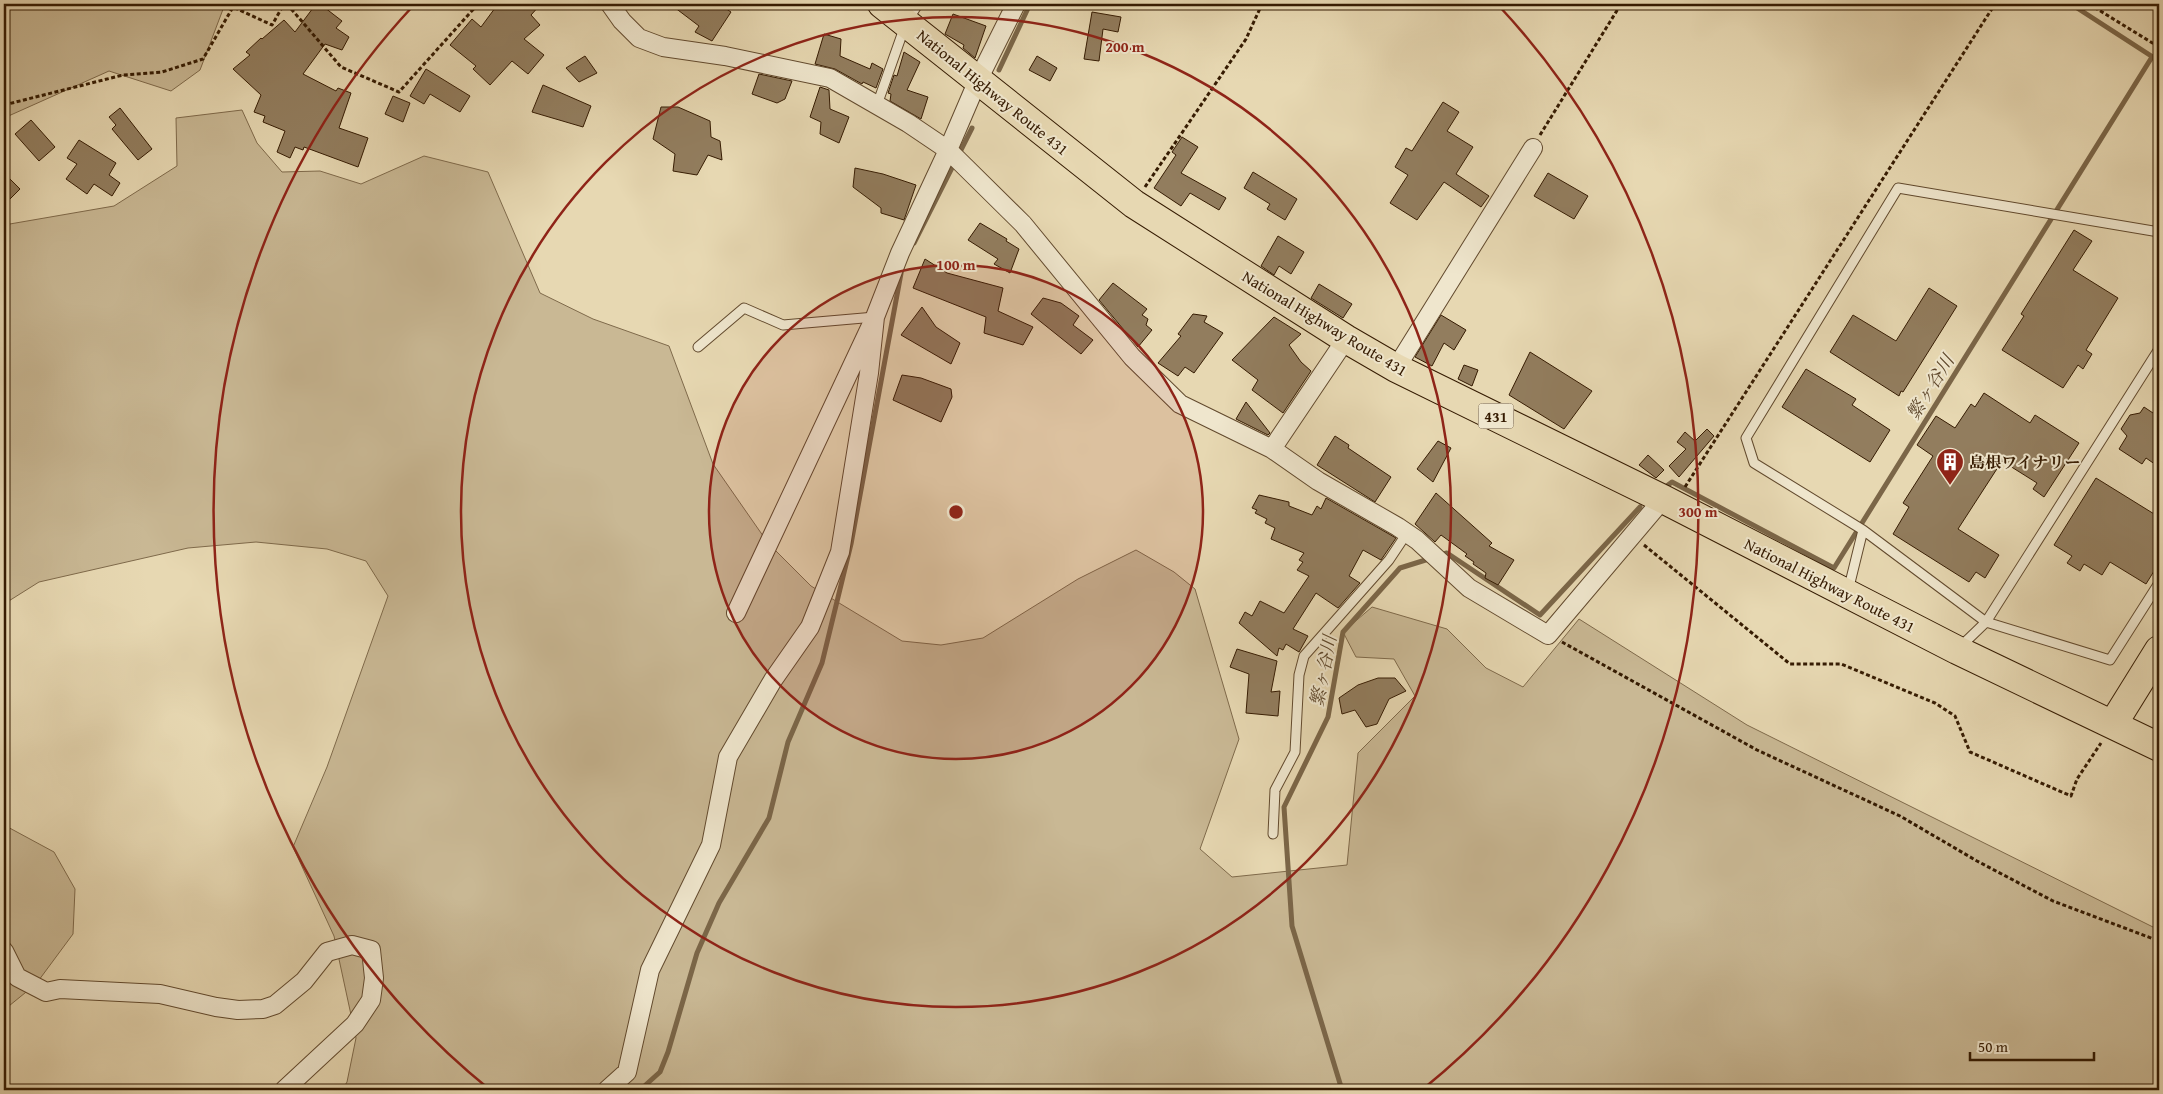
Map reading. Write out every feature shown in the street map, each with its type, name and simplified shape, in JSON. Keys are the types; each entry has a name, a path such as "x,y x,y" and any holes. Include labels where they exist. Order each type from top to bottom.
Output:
{"main road":[{"name":"National Highway Route 431","path":"882,4 912,13 978,80 1134,204 1346,339 1396,368 1669,501 1957,650 2159,747"},
{"path":"2113,724 2159,650"}],"street":[{"path":"610,4 622,21 639,38 663,47 725,56 830,78 948,150 1023,224 1132,356 1180,404 1272,449 1318,481 1407,533 1470,588 1548,635 1632,535 1669,501"},
{"path":"736,614 875,317 900,253 978,80 1016,4"},
{"path":"1396,368 1533,148"},
{"path":"607,1090 627,1072 650,970 711,845 728,757 773,680 810,627 840,552 870,374 875,317"},
{"path":"1272,449 1346,339"},
{"path":"4,951 17,977 46,992 60,989 155,994 238,1010 275,1005 304,981 327,952 352,944 372,950 374,978 372,1000 355,1024 318,1056 284,1090"}],"lane":[{"path":"877,105 912,13"},
{"path":"2159,232 1898,188 1746,438 1754,463 1863,530 1986,622 2110,660 2159,583"},
{"path":"698,346 744,308 783,325 875,317"},
{"path":"1957,650 1986,622 2159,349"},
{"path":"1847,594 1863,530"},
{"path":"1273,834 1275,790 1295,752 1299,675 1304,656 1389,560 1407,533"}],"path":[{"path":"4,105 123,75 162,72 203,58 233,7 272,25 286,4 341,67 399,92 478,4"},
{"path":"1134,204 1246,39 1262,4"},
{"path":"1533,148 1621,4"},
{"path":"1669,501 1995,4"},
{"path":"2089,4 2159,47"},
{"path":"1632,535 1790,664 1815,662 1842,664 1935,703 1954,716 1970,752 2071,796 2077,779 2113,724"},
{"path":"1548,635 1757,750 1900,816 1977,861 2053,901 2159,942"}],"shaded area":[{"path":"4,4 225,4 200,70 171,91 109,71 4,118"},
{"path":"242,110 257,143 282,172 320,171 361,184 424,156 488,172 540,293 593,319 669,346 713,464 768,543 811,586 902,641 941,645 983,638 1078,579 1136,550 1174,572 1195,589 1239,739 1200,849 1232,877 1347,865 1358,753 1415,696 1394,659 1356,657 1343,632 1372,607 1447,629 1486,668 1523,687 1579,619 1747,725 2159,930 2159,1090 342,1090 347,1082 356,1038 334,936 293,847 327,767 388,596 366,561 327,549 256,542 188,548 39,582 4,604 4,225 114,206 177,166 176,118"},
{"path":"4,825 54,852 75,889 73,934 36,984 4,1010"}],"building":[{"path":"316,4 320,4 342,21 336,28 349,37 342,50 325,44 303,74 336,91 338,88 351,93 339,128 368,138 358,167 304,147 303,150 295,147 290,158 277,152 285,131 263,122 265,116 254,112 261,95 233,69 250,55 246,52 284,20 295,32"},
{"path":"498,4 541,4 531,15 540,25 524,39 544,55 528,74 512,61 490,85 473,69 476,66 450,45 472,19 481,27"},
{"path":"670,4 719,4 731,12 712,41 695,32 699,26"},
{"path":"1092,12 1121,17 1118,32 1103,29 1099,61 1084,59"},
{"path":"953,14 986,26 975,58 963,48 964,45 945,34"},
{"path":"824,34 841,39 840,56 870,69 872,63 883,69 876,88 863,82 862,84 835,69 815,64"},
{"path":"904,52 920,62 907,90 928,97 921,119 890,101 891,94 888,93 894,75 897,76"},
{"path":"585,56 597,73 579,82 566,68"},
{"path":"1037,56 1057,68 1050,81 1029,70"},
{"path":"426,69 470,96 460,112 430,94 424,104 410,96"},
{"path":"759,74 792,81 785,99 777,103 752,94"},
{"path":"543,85 591,106 583,127 532,112"},
{"path":"820,87 829,90 830,109 849,117 839,143 820,134 821,122 810,117"},
{"path":"393,96 410,103 403,122 385,114"},
{"path":"1443,102 1459,112 1447,131 1473,147 1456,174 1489,196 1481,207 1444,182 1417,220 1390,203 1408,175 1395,167 1406,148 1412,151"},
{"path":"661,107 678,107 710,121 711,137 720,141 722,160 708,155 697,175 673,171 675,154 653,139"},
{"path":"120,108 152,149 138,160 112,129 116,125 109,117"},
{"path":"31,120 55,147 39,161 15,134"},
{"path":"1182,137 1198,147 1181,173 1226,198 1219,210 1190,193 1181,206 1154,188 1176,155 1172,152"},
{"path":"79,140 116,163 109,175 120,183 112,196 94,184 87,194 66,179 77,164 67,158"},
{"path":"855,168 883,174 916,185 904,220 881,213 881,208 853,187"},
{"path":"1253,172 1297,199 1285,220 1267,209 1270,204 1244,188"},
{"path":"4,173 20,189 4,205"},
{"path":"1548,173 1588,196 1574,219 1534,196"},
{"path":"980,223 1007,239 1006,241 1019,249 1010,273 994,264 998,259 968,240"},
{"path":"2074,230 2092,241 2073,270 2118,298 2086,350 2092,354 2083,369 2078,365 2063,388 2002,350 2024,316 2021,314"},
{"path":"1278,236 1304,252 1291,274 1279,266 1274,275 1261,266"},
{"path":"925,259 947,273 1003,288 998,311 1033,327 1023,345 984,333 986,317 913,288"},
{"path":"1113,283 1147,309 1142,315 1148,319 1146,325 1152,330 1138,347 1099,300"},
{"path":"1319,284 1352,304 1343,318 1311,298"},
{"path":"1929,288 1957,306 1899,396 1830,352 1853,315 1896,341"},
{"path":"1043,298 1061,303 1079,316 1073,325 1093,340 1081,354 1031,314"},
{"path":"922,307 936,327 960,343 951,364 901,335"},
{"path":"1193,314 1207,316 1204,322 1223,333 1194,373 1185,367 1178,376 1158,363 1181,336 1178,334"},
{"path":"1441,315 1466,330 1454,350 1444,343 1432,366 1415,357"},
{"path":"1274,317 1301,334 1289,345 1301,362 1311,371 1283,413 1252,390 1258,380 1232,360"},
{"path":"1530,352 1592,391 1564,429 1509,395"},
{"path":"1464,365 1478,370 1472,386 1458,379"},
{"path":"1806,369 1856,399 1852,405 1890,430 1870,462 1782,407"},
{"path":"902,375 921,378 951,389 952,397 941,422 893,400"},
{"name":"島根ワイナリー","path":"1984,393 2030,423 2035,415 2079,443 2044,497 2033,489 2037,483 2002,461 1958,529 1999,555 1985,578 1976,572 1969,582 1893,534 1909,507 1903,503 1933,456 1917,445 1936,416 1955,428 1971,404 1975,407"},
{"path":"1246,402 1270,433 1268,435 1236,419"},
{"path":"2144,407 2159,417 2159,467 2146,458 2142,464 2119,449 2127,436 2121,429 2130,415 2140,413"},
{"path":"1707,429 1714,436 1679,477 1669,466 1686,449 1677,442 1685,432 1695,441"},
{"path":"1335,436 1349,445 1348,448 1391,477 1375,502 1317,465"},
{"path":"1438,441 1451,448 1433,482 1417,469"},
{"path":"1648,455 1664,470 1656,478 1639,465"},
{"path":"2096,478 2159,517 2159,563 2146,584 2110,562 2102,575 2084,564 2080,571 2067,563 2072,556 2054,545"},
{"path":"1436,493 1492,543 1489,546 1514,560 1498,585 1485,578 1486,573 1465,556 1467,554 1441,535 1435,542 1415,524"},
{"path":"1259,495 1289,502 1289,506 1312,515 1317,506 1321,509 1326,498 1396,538 1381,560 1363,550 1349,576 1360,583 1338,608 1316,593 1293,629 1308,636 1299,652 1286,644 1283,650 1279,648 1277,656 1239,623 1245,612 1252,616 1260,601 1284,613 1309,576 1297,570 1303,562 1299,560 1304,553 1271,539 1275,528 1265,523 1267,519 1255,513 1257,510 1252,508"},
{"path":"1237,649 1277,661 1271,692 1280,691 1278,716 1246,713 1249,674 1230,667"},
{"path":"1378,678 1395,678 1406,691 1389,699 1377,724 1366,727 1355,710 1342,714 1339,698 1358,685"}],"waterway":[{"path":"999,70 1030,4"},
{"path":"2071,4 2159,61"},
{"name":"繁ヶ谷川","path":"1664,488 1672,482 1834,568 2152,57"},
{"path":"914,243 972,128"},
{"path":"640,1090 660,1072 668,1052 697,953 719,903 769,818 788,742 822,663 851,544 902,268"},
{"name":"繁ヶ谷川","path":"1440,555 1447,553 1540,615 1640,507"},
{"name":"繁ヶ谷川","path":"1342,1090 1292,926 1284,807 1328,717 1343,632 1400,568 1432,558"}],"place":[{"name":"島根ワイナリー","path":"1950,486"}]}
